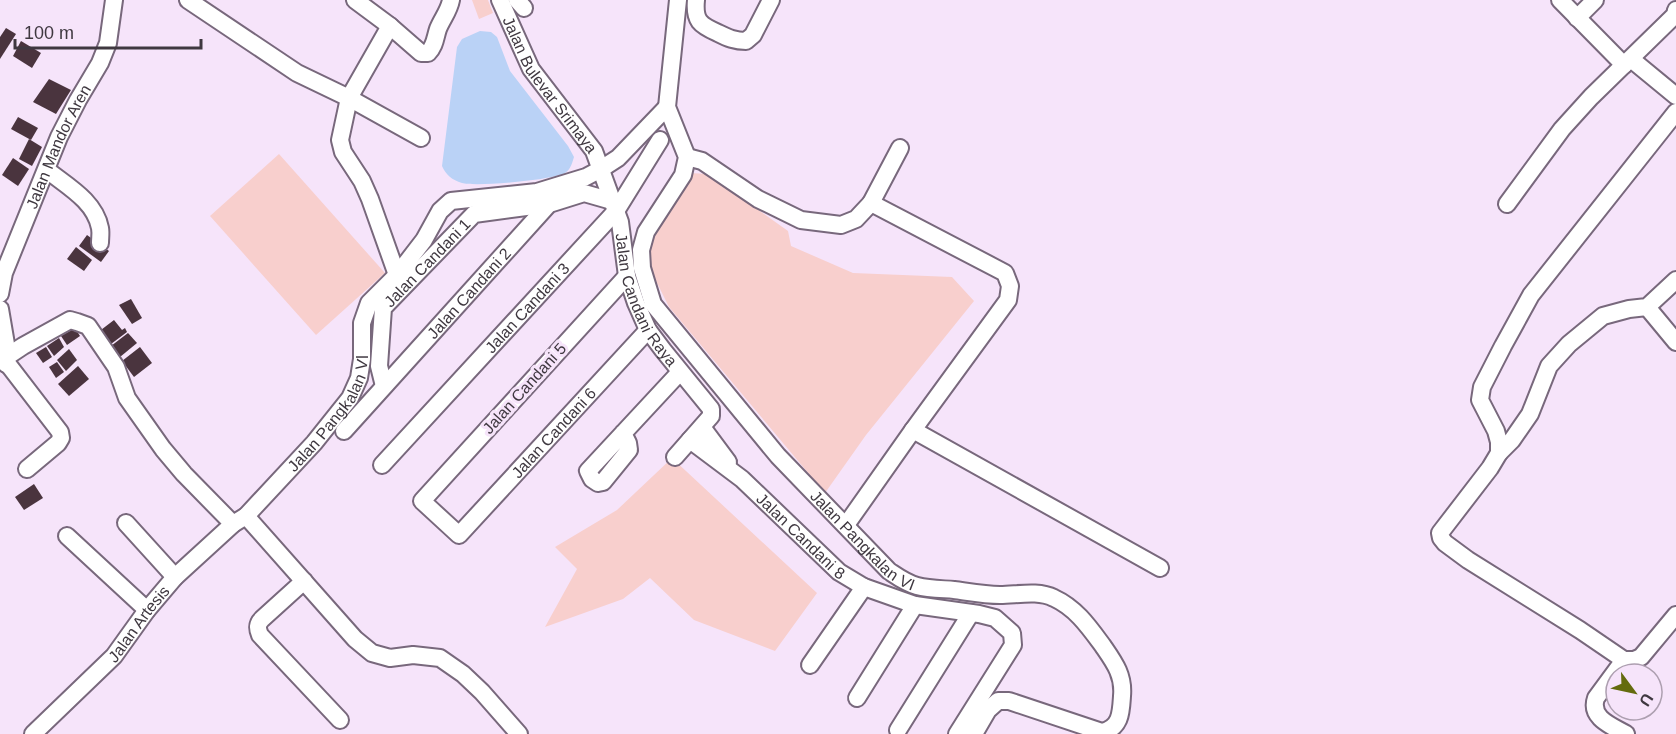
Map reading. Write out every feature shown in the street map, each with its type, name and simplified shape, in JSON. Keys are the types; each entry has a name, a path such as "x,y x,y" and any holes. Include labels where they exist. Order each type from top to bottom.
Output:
{"street":[{"name":"Jalan Mandor Aren","path":"0,294 2,273 59,137 100,63 108,43 114,0"},
{"path":"188,0 297,74 349,98 421,138"},
{"path":"355,0 421,53 428,53 433,48 451,0"},
{"name":"Jalan Bulevar Srimaya","path":"500,0 531,69 594,151 601,169"},
{"path":"678,0 667,107 687,157 702,161 758,199 801,220 842,225 856,219 870,203 900,148"},
{"path":"696,0 695,13 702,26 734,41 746,41 753,35 771,0"},
{"path":"1560,0 1627,62 1676,96"},
{"path":"1577,18 1595,0"},
{"path":"1507,204 1562,129 1591,97 1675,15 1676,10"},
{"path":"390,26 349,98 340,140 343,152 362,181 370,199 397,275"},
{"name":"Jalan Pangkalan VI","path":"239,520 314,443 350,398 359,378 362,359 362,323 369,303 397,275 424,240 440,211 451,201 537,192 586,177 618,158 667,107"},
{"path":"1498,453 1499,442 1496,431 1480,400 1482,387 1503,346 1532,295 1676,112"},
{"name":"Jalan Candani 3","path":"382,465 614,206 660,140"},
{"name":"Jalan Pangkalan VI","path":"687,157 683,175 646,232 641,250 642,268 653,303 778,456 889,571 900,579 916,586 997,596 1037,594 1052,596 1085,620 1117,667 1122,679 1123,690 1120,714 1119,720 1109,730 1102,732 1009,701 998,701 988,710 974,734"},
{"name":"Jalan Candani Raya","path":"601,169 620,222 627,276 636,303 648,330 711,409 706,421"},
{"path":"47,170 86,201 100,228 99,243"},
{"path":"549,204 584,193 614,206"},
{"path":"846,525 1008,300 1010,286 1005,273 870,203"},
{"name":"Jalan Candani 1","path":"384,386 379,366 383,308 474,214 549,204"},
{"name":"Jalan Candani 2","path":"344,431 549,204"},
{"name":"Jalan Candani 5","path":"459,535 422,501 627,276"},
{"path":"1676,280 1647,307 1603,316 1569,344 1550,366 1530,414 1512,440 1498,453 1490,468 1440,533 1445,543 1468,560 1624,660 1641,657 1676,615"},
{"path":"1647,307 1676,342"},
{"path":"0,309 5,363 60,432 61,438 58,443 27,469"},
{"path":"5,363 23,346 70,320 88,326 116,367 128,398 163,449 191,481 239,520 304,581 355,639 372,653 390,658 413,655 440,658 463,674 482,692 519,734"},
{"name":"Jalan Candani 6","path":"459,535 648,330"},
{"path":"623,433 680,372"},
{"path":"675,457 706,421"},
{"name":"Jalan Candani 8","path":"706,421 742,479"},
{"path":"913,430 1160,568"},
{"name":"Jalan Candani 8","path":"690,440 742,479 839,572 864,587 915,605 995,618 1012,633 1013,645 957,734"},
{"name":"Jalan Artesis","path":"33,734 114,656 147,610 176,577 239,520"},
{"path":"126,523 176,577"},
{"path":"67,536 147,610"},
{"path":"304,581 258,623 258,629 260,635 340,720"},
{"path":"810,665 864,587"},
{"path":"857,698 915,605"},
{"path":"898,730 971,613"},
{"path":"1624,660 1593,705 1599,718 1626,734"}],"shaded area":[{"path":"472,0 488,0 493,13 479,19"},
{"path":"279,154 385,273 316,335 210,216"},
{"path":"690,173 708,174 788,231 791,246 853,273 952,277 974,301 866,435 825,493 669,307 650,269 650,238"},
{"path":"672,458 817,593 775,651 694,620 650,578 623,599 545,627 577,569 555,547 617,510"}],"water":[{"path":"480,31 491,32 497,37 510,71 568,146 574,157 570,168 565,173 531,180 470,184 462,183 447,175 442,166 457,47 462,39"}],"building":[{"path":"6,28 16,34 0,59 0,37"},
{"path":"21,41 41,53 32,68 13,56"},
{"path":"49,79 71,90 56,114 33,102"},
{"path":"18,117 38,128 31,140 11,129"},
{"path":"29,139 42,147 32,166 19,159"},
{"path":"13,158 29,169 18,186 2,175"},
{"path":"87,235 109,251 101,262 79,246"},
{"path":"76,247 92,260 84,271 67,259"},
{"path":"131,299 142,318 132,324 119,305"},
{"path":"114,320 122,330 125,328 127,332 107,347 97,333"},
{"path":"75,328 80,336 67,345 61,336"},
{"path":"128,333 137,343 120,357 111,346"},
{"path":"59,338 64,347 54,356 47,346"},
{"path":"46,347 52,357 43,363 36,353"},
{"path":"140,347 152,363 134,377 122,361"},
{"path":"69,349 77,360 66,371 57,360"},
{"path":"57,362 64,372 56,378 49,367"},
{"path":"78,366 89,379 69,396 58,384"},
{"path":"34,484 43,498 24,510 15,497"}]}
